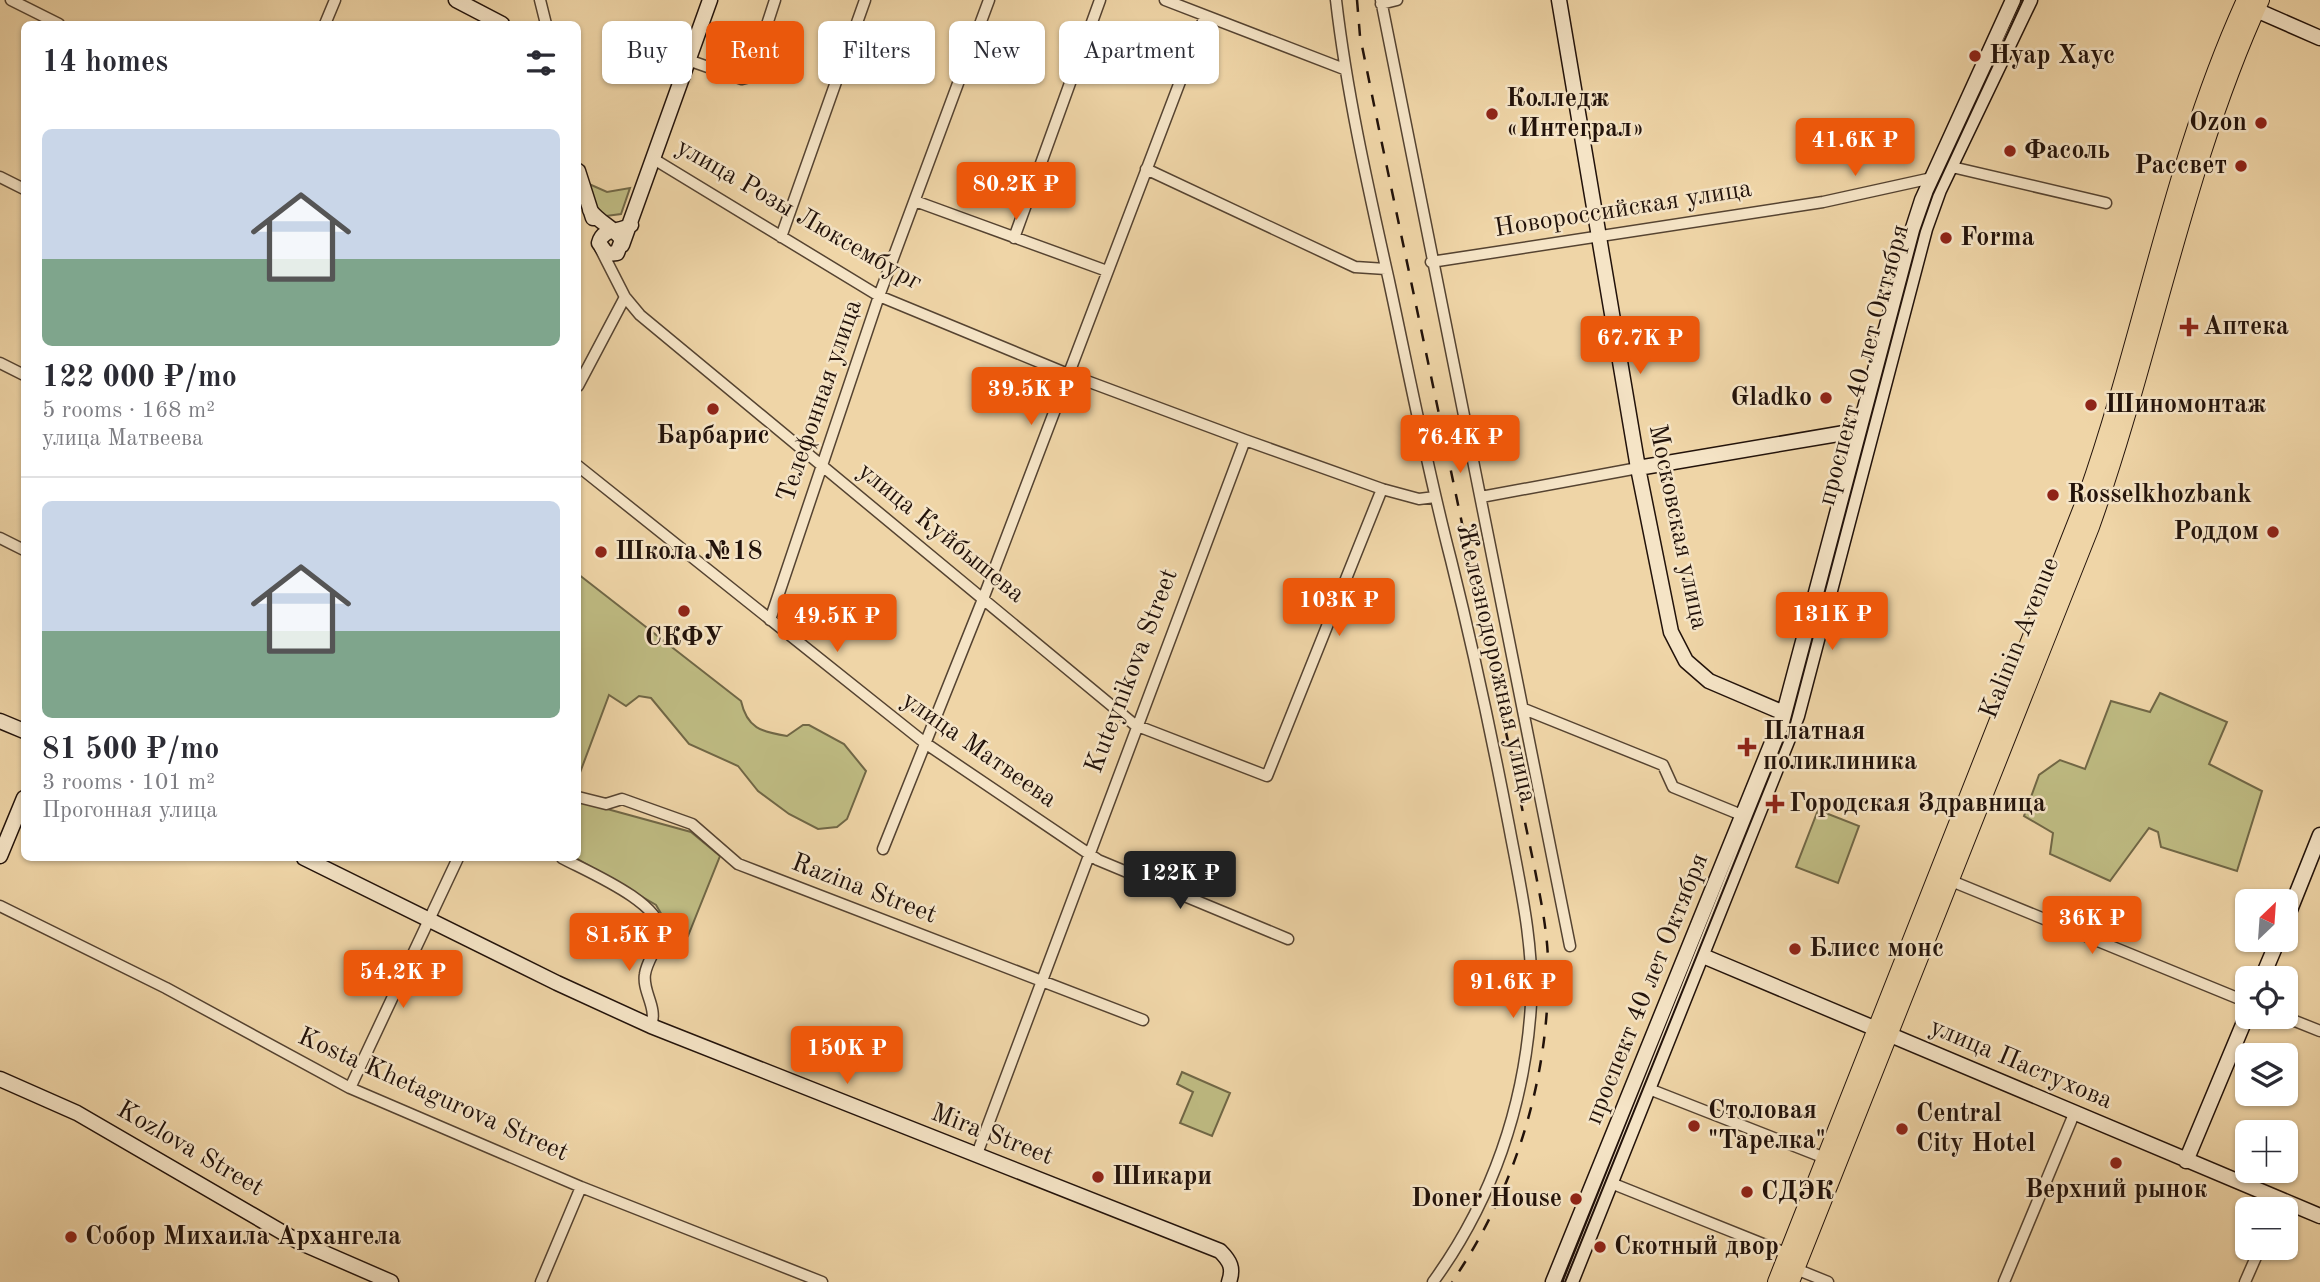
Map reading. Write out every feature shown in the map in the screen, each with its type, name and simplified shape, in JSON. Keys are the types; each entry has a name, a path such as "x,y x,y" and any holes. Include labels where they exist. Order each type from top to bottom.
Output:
{"main road":[{"name":"Kalinin Avenue","path":"1776,1282 1825,1158 1949,880 2091,527 2122,439 2205,141 2251,4"},
{"name":"Kalinin Avenue","path":"1793,1275 2107,437 2190,137 2251,4"}],"street":[{"path":"11,0 53,21"},
{"path":"325,21 335,0"},
{"path":"456,0 496,21"},
{"path":"540,0 545,21"},
{"path":"692,49 710,0"},
{"path":"692,61 742,79 750,77 775,0"},
{"path":"781,237 865,0"},
{"name":"Телефонная улица","path":"770,620 879,296 989,0"},
{"path":"1014,238 1100,0"},
{"path":"1165,0 1344,69"},
{"name":"Железнодорожная улица","path":"1336,0 1344,69 1386,270 1435,497 1480,674 1530,956 1531,1004 1524,1058 1503,1151 1474,1218 1433,1282"},
{"path":"1381,2 1396,0"},
{"name":"Московская улица","path":"1559,0 1597,236 1668,619 1686,661 1709,681 1791,715"},
{"name":"проспект 40 лет Октября","path":"1553,1282 1744,816 1791,715 1856,431 1912,231 1932,178 2013,0"},
{"name":"проспект 40 лет Октября","path":"1571,1282 1703,956 1791,715 1925,229 1939,190 2030,0"},
{"name":"Железнодорожная улица","path":"1381,2 1570,946"},
{"path":"2251,4 2320,38"},
{"path":"883,849 983,599 1205,16"},
{"path":"631,225 603,234 600,245 607,254 621,247 631,225 633,209 679,84"},
{"name":"улица Розы Люксембург","path":"652,158 879,296 1068,374 1245,440 1382,489 1419,499 1435,497"},
{"path":"1952,167 2106,203"},
{"name":"Новороссийская улица","path":"1431,262 1823,202 1932,178 1952,167"},
{"path":"1146,169 1355,267 1386,270"},
{"path":"0,177 21,188"},
{"name":"улица Куйбышева","path":"581,180 600,245 625,297 656,329 1135,725 1268,776 1382,489"},
{"path":"915,201 1107,271"},
{"path":"590,211 598,221 620,236 621,247"},
{"name":"улица Куйбышева","path":"617,279 621,247"},
{"path":"581,380 625,297"},
{"path":"0,363 21,374"},
{"path":"1481,496 1856,431"},
{"name":"Kuteynikova Street","path":"976,1154 1042,982 1135,725 1245,440"},
{"name":"улица Матвеева","path":"581,468 925,743 1098,860 1289,939"},
{"path":"0,538 21,548"},
{"path":"1524,709 1663,765 1673,787 1744,816"},
{"path":"0,721 21,730"},
{"name":"Razina Street","path":"581,798 606,804 622,799 692,824 738,864 1143,1020"},
{"path":"0,856 21,805"},
{"path":"2298,890 2320,835"},
{"name":"Mira Street","path":"310,861 652,1026 1220,1251 1230,1261 1231,1278"},
{"path":"350,1088 456,861"},
{"path":"567,861 645,904 657,917 660,933 645,975 655,1015 652,1026"},
{"path":"1949,880 2235,997"},
{"name":"Kosta Khetagurova Street","path":"0,906 166,988 350,1088 581,1187 822,1282"},
{"name":"улица Пастухова","path":"1703,956 2186,1161 2263,1197"},
{"path":"2298,1022 2320,1031"},
{"path":"2186,1161 2242,1029"},
{"name":"Kozlova Street","path":"0,1079 77,1113 299,1242 391,1282"},
{"path":"1649,1089 1825,1158"},
{"path":"2004,1282 2074,1114"},
{"path":"1611,1183 1788,1254"},
{"path":"541,1282 581,1187"},
{"name":"улица Пастухова","path":"2298,1210 2320,1216"},
{"path":"2245,1282 2255,1260"},
{"path":"1793,1275 1828,1282"}],"shaded area":[{"path":"589,184 607,192 630,188 621,214 606,216 595,208"},
{"path":"581,576 741,701 747,717 756,727 787,736 803,725 809,725 844,744 866,771 847,819 837,827 818,829 789,814 758,791 738,766 689,744 651,698 639,696 626,706 609,695 581,770"},
{"path":"2160,693 2227,722 2209,764 2262,791 2237,871 2161,847 2158,832 2149,828 2110,881 2050,854 2053,833 2024,816 2039,775 2060,760 2085,769 2111,701 2150,712"},
{"path":"581,802 691,832 720,856 688,936 669,927 656,905 581,861"},
{"path":"1818,810 1859,826 1838,883 1796,867"},
{"path":"1182,1072 1230,1093 1212,1136 1180,1123 1193,1092 1177,1084"}],"tram line":[{"path":"1565,1282 1789,727 1920,231 1933,194 2023,0"}],"railway":[{"path":"1357,0 1360,36 1381,139 1534,865 1548,960 1543,1045 1525,1129 1494,1208 1475,1246 1452,1282"}],"place":[{"name":"Нуар Хаус","path":"1975,56"},
{"name":"Колледж «Интеграл»","path":"1492,114"},
{"name":"Ozon","path":"2261,123"},
{"name":"Фасоль","path":"2010,151"},
{"name":"Рассвет","path":"2241,166"},
{"name":"Forma","path":"1946,238"},
{"name":"Аптека","path":"2189,327"},
{"name":"Gladko","path":"1826,398"},
{"name":"Шиномонтаж","path":"2091,405"},
{"name":"Барбарис","path":"713,409"},
{"name":"Rosselkhozbank","path":"2053,495"},
{"name":"Роддом","path":"2273,532"},
{"name":"Школа №18","path":"601,552"},
{"name":"СКФУ","path":"684,611"},
{"name":"Платная поликлиника","path":"1747,747"},
{"name":"Городская Здравница","path":"1775,804"},
{"name":"Блисс монс","path":"1795,949"},
{"name":"Столовая \"Тарелка\"","path":"1694,1126"},
{"name":"Central City Hotel","path":"1902,1129"},
{"name":"Верхний рынок","path":"2116,1163"},
{"name":"Шикари","path":"1098,1177"},
{"name":"СДЭК","path":"1747,1192"},
{"name":"Doner House","path":"1576,1199"},
{"name":"Собор Михаила Архангела","path":"71,1237"},
{"name":"Скотный двор","path":"1600,1247"}]}
